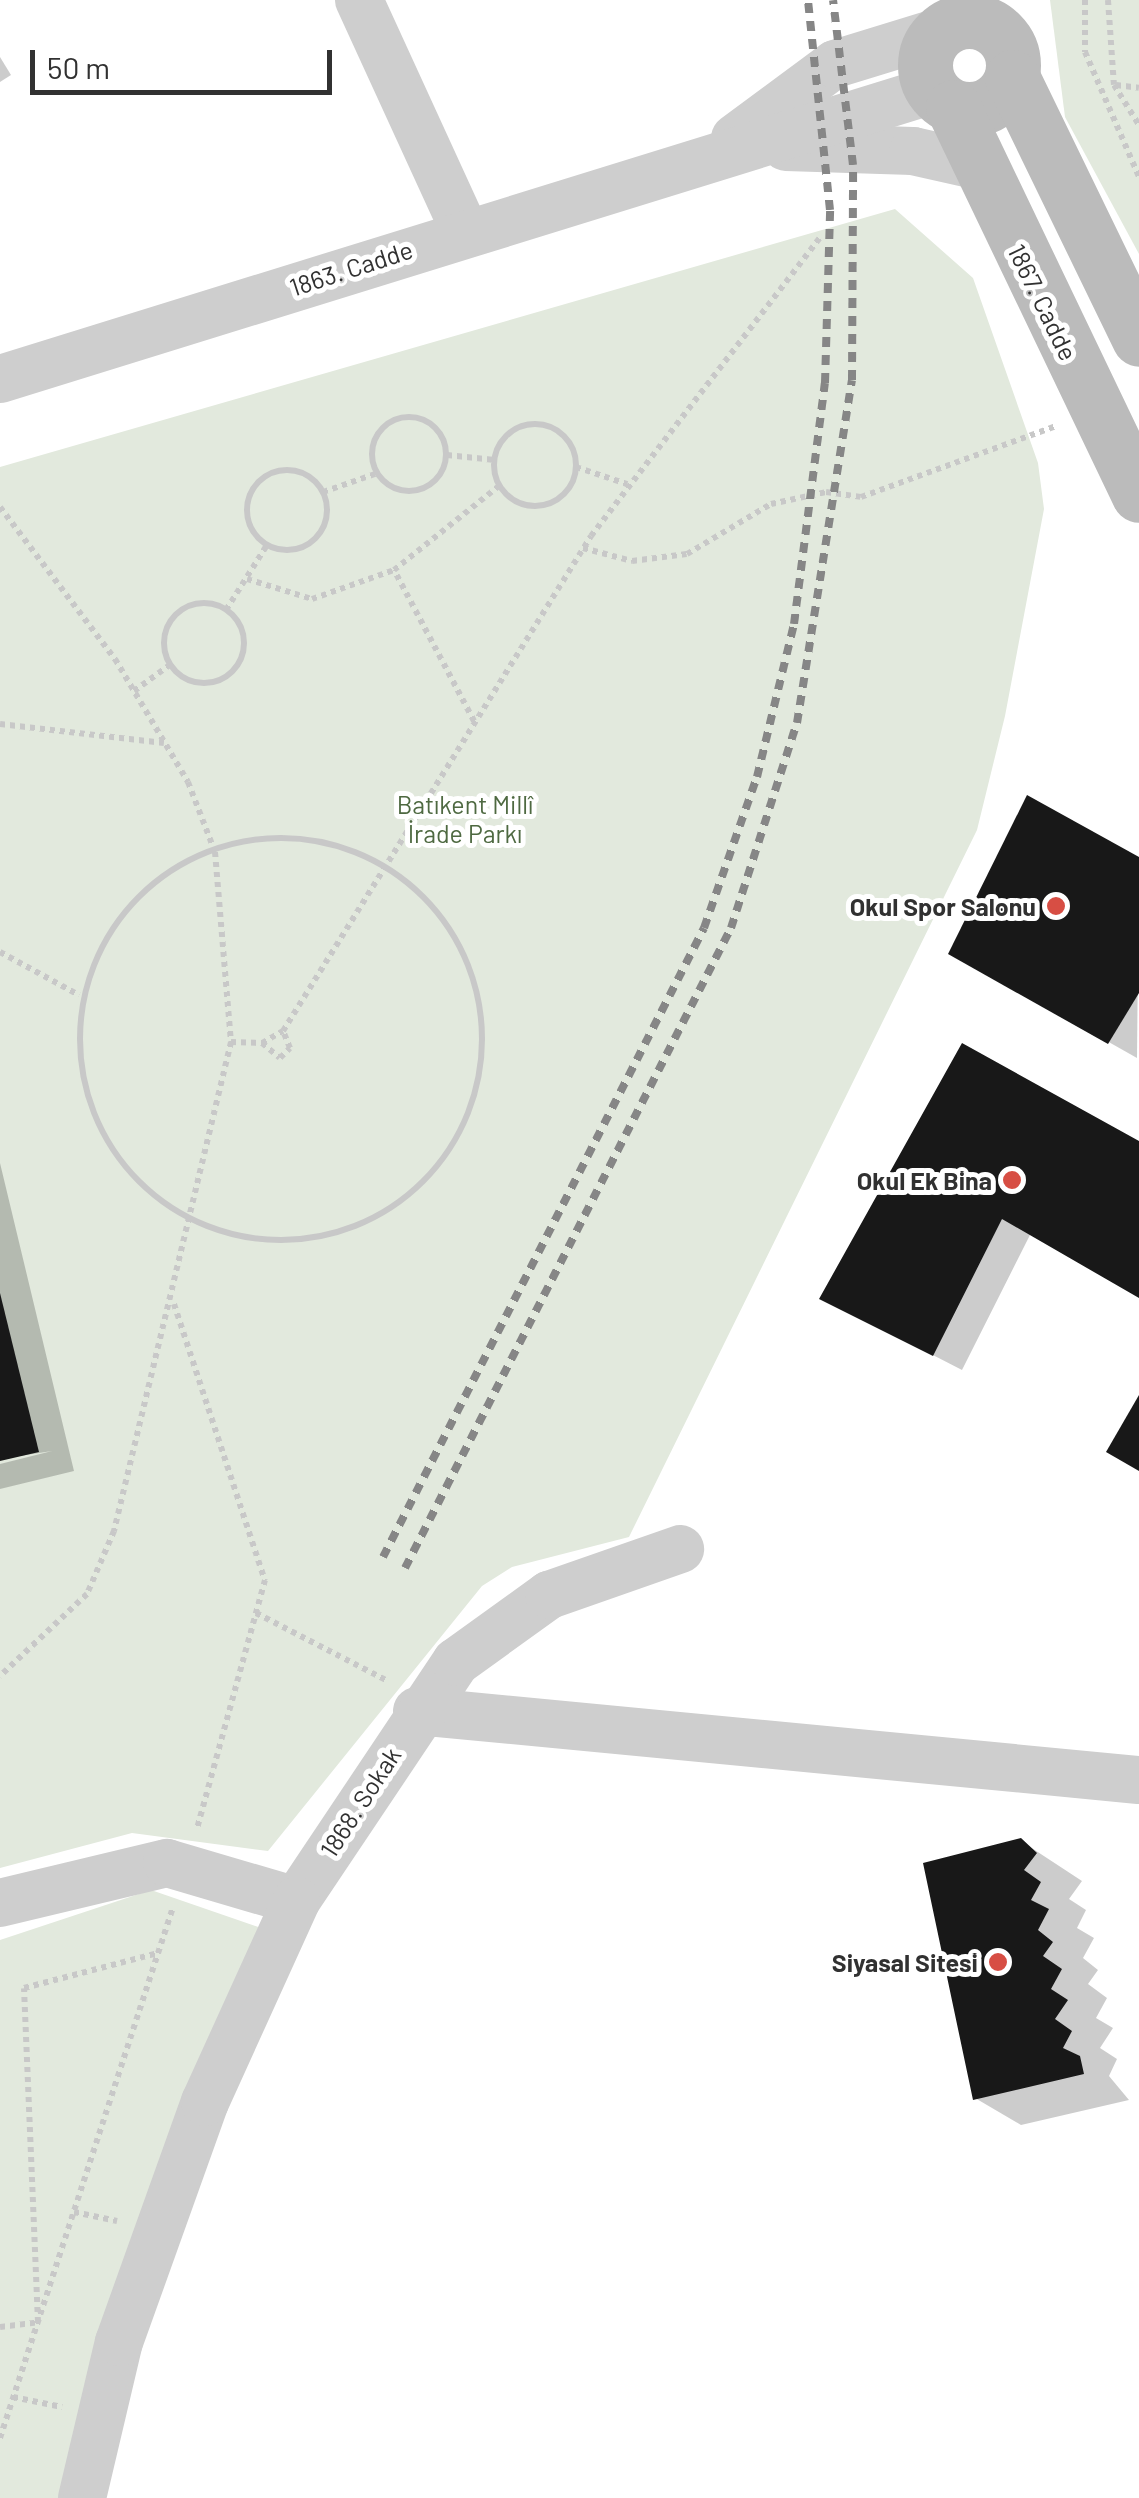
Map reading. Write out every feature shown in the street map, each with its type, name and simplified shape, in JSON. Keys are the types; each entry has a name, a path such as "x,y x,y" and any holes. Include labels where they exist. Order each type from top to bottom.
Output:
{"street":[{"path":"359,0 465,232"},
{"path":"943,99 925,59 949,19"},
{"path":"704,160 835,64 949,19 979,22 1007,38 1139,340"},
{"path":"704,160 943,99 983,108 1007,38"},
{"name":"1867. Cadde","path":"943,99 1139,495"},
{"path":"704,160 798,146 975,165"},
{"name":"1863. Cadde","path":"0,379 704,160"},
{"name":"1868. Sokak","path":"82,2498 119,2342 199,2120 296,1901 422,1706 502,1622 595,1572 680,1550"},
{"path":"422,1706 1139,1780"},
{"path":"0,1903 167,1863 296,1901"}],"path":[{"path":"1085,0 1086,52 1139,177"},
{"path":"1108,0 1114,85 1139,125"},
{"path":"1114,85 1139,88"},
{"path":"231,1042 262,1042 283,1031 582,548 627,484 820,238"},
{"path":"582,548 632,560 687,554 771,504 861,496 1096,411"},
{"path":"395,419 432,424 446,455 438,477 420,490 396,489 378,473 377,436 395,419"},
{"path":"532,423 569,441 576,467 566,492 544,506 519,502 500,485 494,460 507,435 532,423"},
{"path":"446,455 494,460"},
{"path":"576,467 627,484"},
{"path":"293,471 323,492 326,518 314,540 292,550 267,545 250,525 256,485 293,471"},
{"path":"323,492 378,473"},
{"path":"247,579 312,600 394,570 500,485"},
{"path":"0,507 134,692 166,743 215,852 231,1042 194,1219 114,1531 86,1594 0,1676"},
{"path":"226,610 267,545"},
{"path":"394,570 474,722"},
{"path":"196,604 226,610 244,638 228,675 203,683 171,664 164,640 174,617 196,604"},
{"path":"134,692 171,664"},
{"path":"0,724 166,743"},
{"path":"308,839 383,866 424,895 462,948 482,1012 480,1081 456,1145 412,1196 352,1230 285,1242 194,1219 158,1199 112,1149 86,1085 80,995 96,952 132,900 215,852 244,841 308,839"},
{"path":"0,952 80,995"},
{"path":"262,1042 270,1058 285,1056 283,1031"},
{"path":"256,1613 422,1706"},
{"path":"0,2327 38,2322 24,1988 158,1953"}],"green space":[{"path":"1050,0 1139,0 1139,254 1065,117"},
{"name":"Batıkent Millî İrade Parkı","path":"895,209 973,278 1038,463 1044,509 1005,716 977,830 629,1537 512,1567 482,1586 268,1851 132,1833 0,1868 0,467"},
{"path":"151,1890 267,1930 66,2498 0,2498 0,1940"}],"building":[{"name":"Okul Spor Salonu","path":"1027,795 1139,857 1139,993 1108,1044 948,954"},
{"name":"Okul Ek Bina","path":"962,1043 1139,1141 1139,1298 1002,1219 933,1356 819,1299"},
{"path":"0,1293 39,1452 0,1461"},
{"path":"1139,1395 1139,1471 1106,1452"},
{"name":"Siyasal Sitesi","path":"1021,1838 1037,1853 1024,1870 1041,1882 1031,1900 1049,1909 1038,1930 1053,1942 1043,1956 1062,1969 1051,1989 1068,2000 1055,2019 1072,2031 1063,2048 1080,2056 1084,2074 973,2100 923,1863"}],"railway":[{"path":"383,1557 704,928 757,777 794,624 825,383 830,210 808,0"},
{"path":"405,1568 731,928 797,723 852,380 853,165 833,0"}],"place":[{"name":"Okul Spor Salonu","path":"1056,906"},
{"name":"Okul Ek Bina","path":"1012,1180"},
{"name":"Siyasal Sitesi","path":"998,1962"}]}
